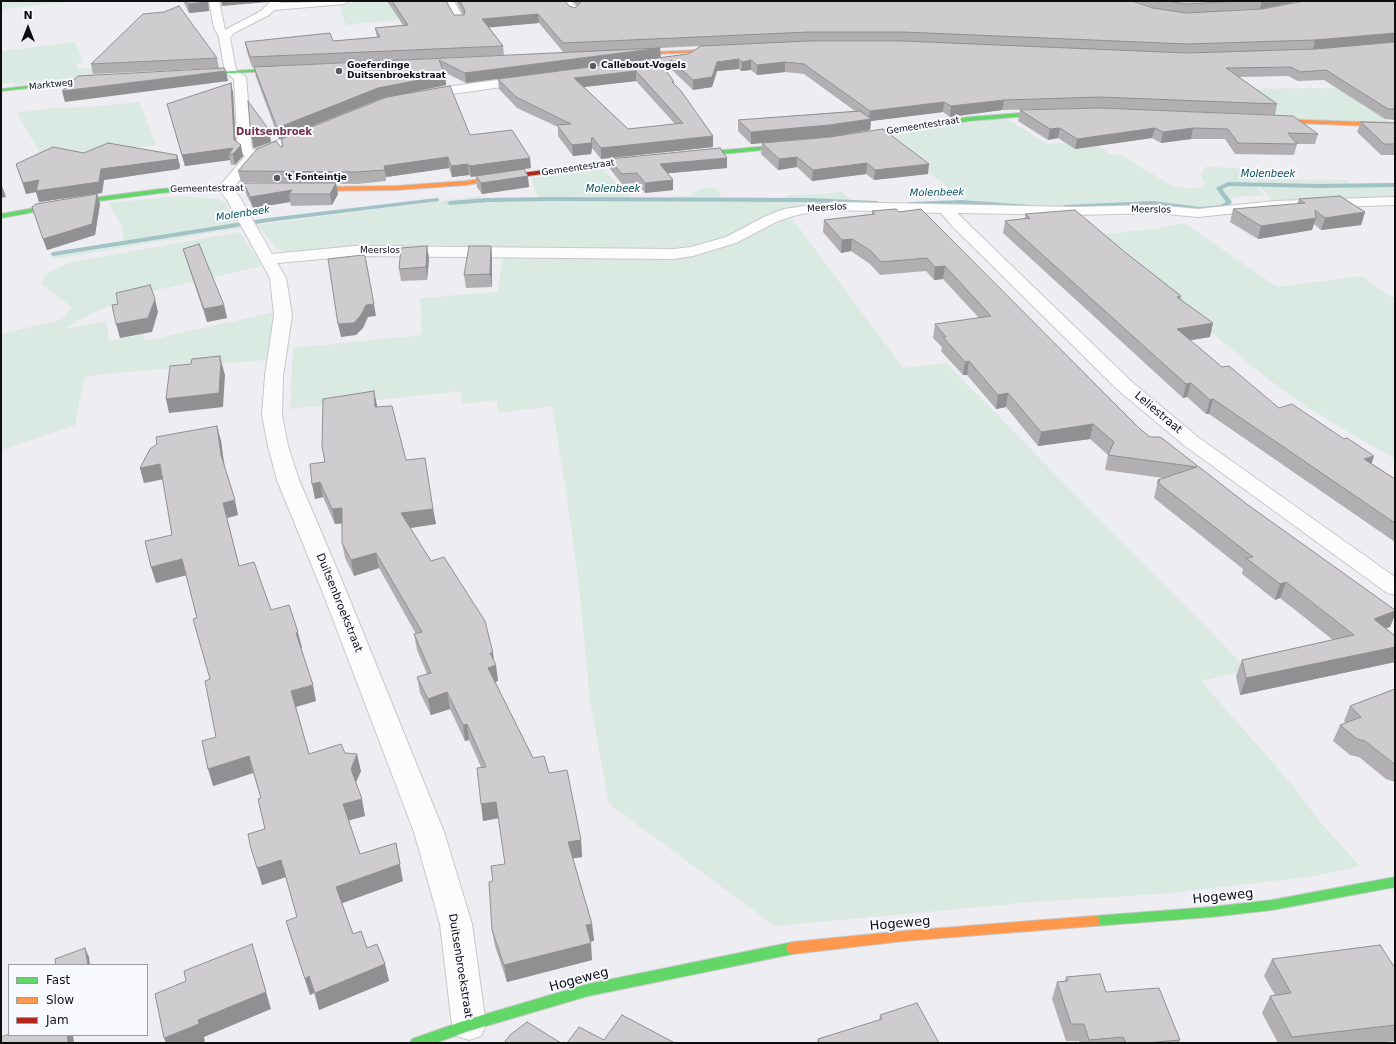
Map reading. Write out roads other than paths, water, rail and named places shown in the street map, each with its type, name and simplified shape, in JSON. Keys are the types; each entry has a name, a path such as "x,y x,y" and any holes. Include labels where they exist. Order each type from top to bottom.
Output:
{"street":[{"path":"214,1 219,28 224,37 231,72 240,77 245,151 253,155"},
{"path":"224,37 230,31 275,4 344,1"},
{"path":"449,1 460,21"},
{"path":"565,1 575,12"},
{"path":"624,54 731,49"},
{"path":"628,67 688,59 694,55 693,51"},
{"path":"190,74 295,69"},
{"name":"Marktweg","path":"1,90 108,79"},
{"path":"414,96 536,79"},
{"name":"Gemeentestraat","path":"851,138 969,119 1060,113"},
{"path":"1260,120 1395,125"},
{"path":"225,188 237,176 253,155 317,129"},
{"path":"682,156 797,146"},
{"name":"Gemeentestraat","path":"301,188 380,188 451,184 646,159"},
{"name":"Gemeentestraat","path":"1,216 122,195 160,191 225,188 286,188"},
{"name":"Duitsenbroekstraat","path":"225,188 234,199 278,278 283,315 274,376 272,415 278,446 288,480 333,588 429,832 456,924 469,1024"},
{"name":"Meerslos","path":"268,259 319,252 355,251 564,252 635,255 674,254 694,251 731,240 777,216 812,208 834,206 1076,212 1134,209 1212,212 1269,205 1395,200"},
{"name":"Leliestraat","path":"946,209 958,224 1054,318 1143,401 1192,442 1395,588"},
{"name":"Hogeweg","path":"417,1043 469,1024 588,990 702,965 798,947 904,936 1211,912 1272,904 1395,882"}],"waterway":[{"name":"Molenbeek","path":"1064,207 1153,203 1200,209 1222,207 1227,205 1229,202 1219,188 1228,184 1319,186 1395,185"},
{"name":"Molenbeek","path":"450,203 487,200 551,199 808,200 877,203"},
{"name":"Molenbeek","path":"53,254 268,220 437,200"},
{"name":"Molenbeek","path":"910,204 962,202 1029,207"}],"place":[{"name":"Callebout-Vogels","path":"593,66"},
{"name":"Goeferdinge Duitsenbroekstraat","path":"339,71"},
{"name":"'t Fonteintje","path":"277,178"}],"district":[{"name":"Duitsenbroek","path":"274,132"}]}
